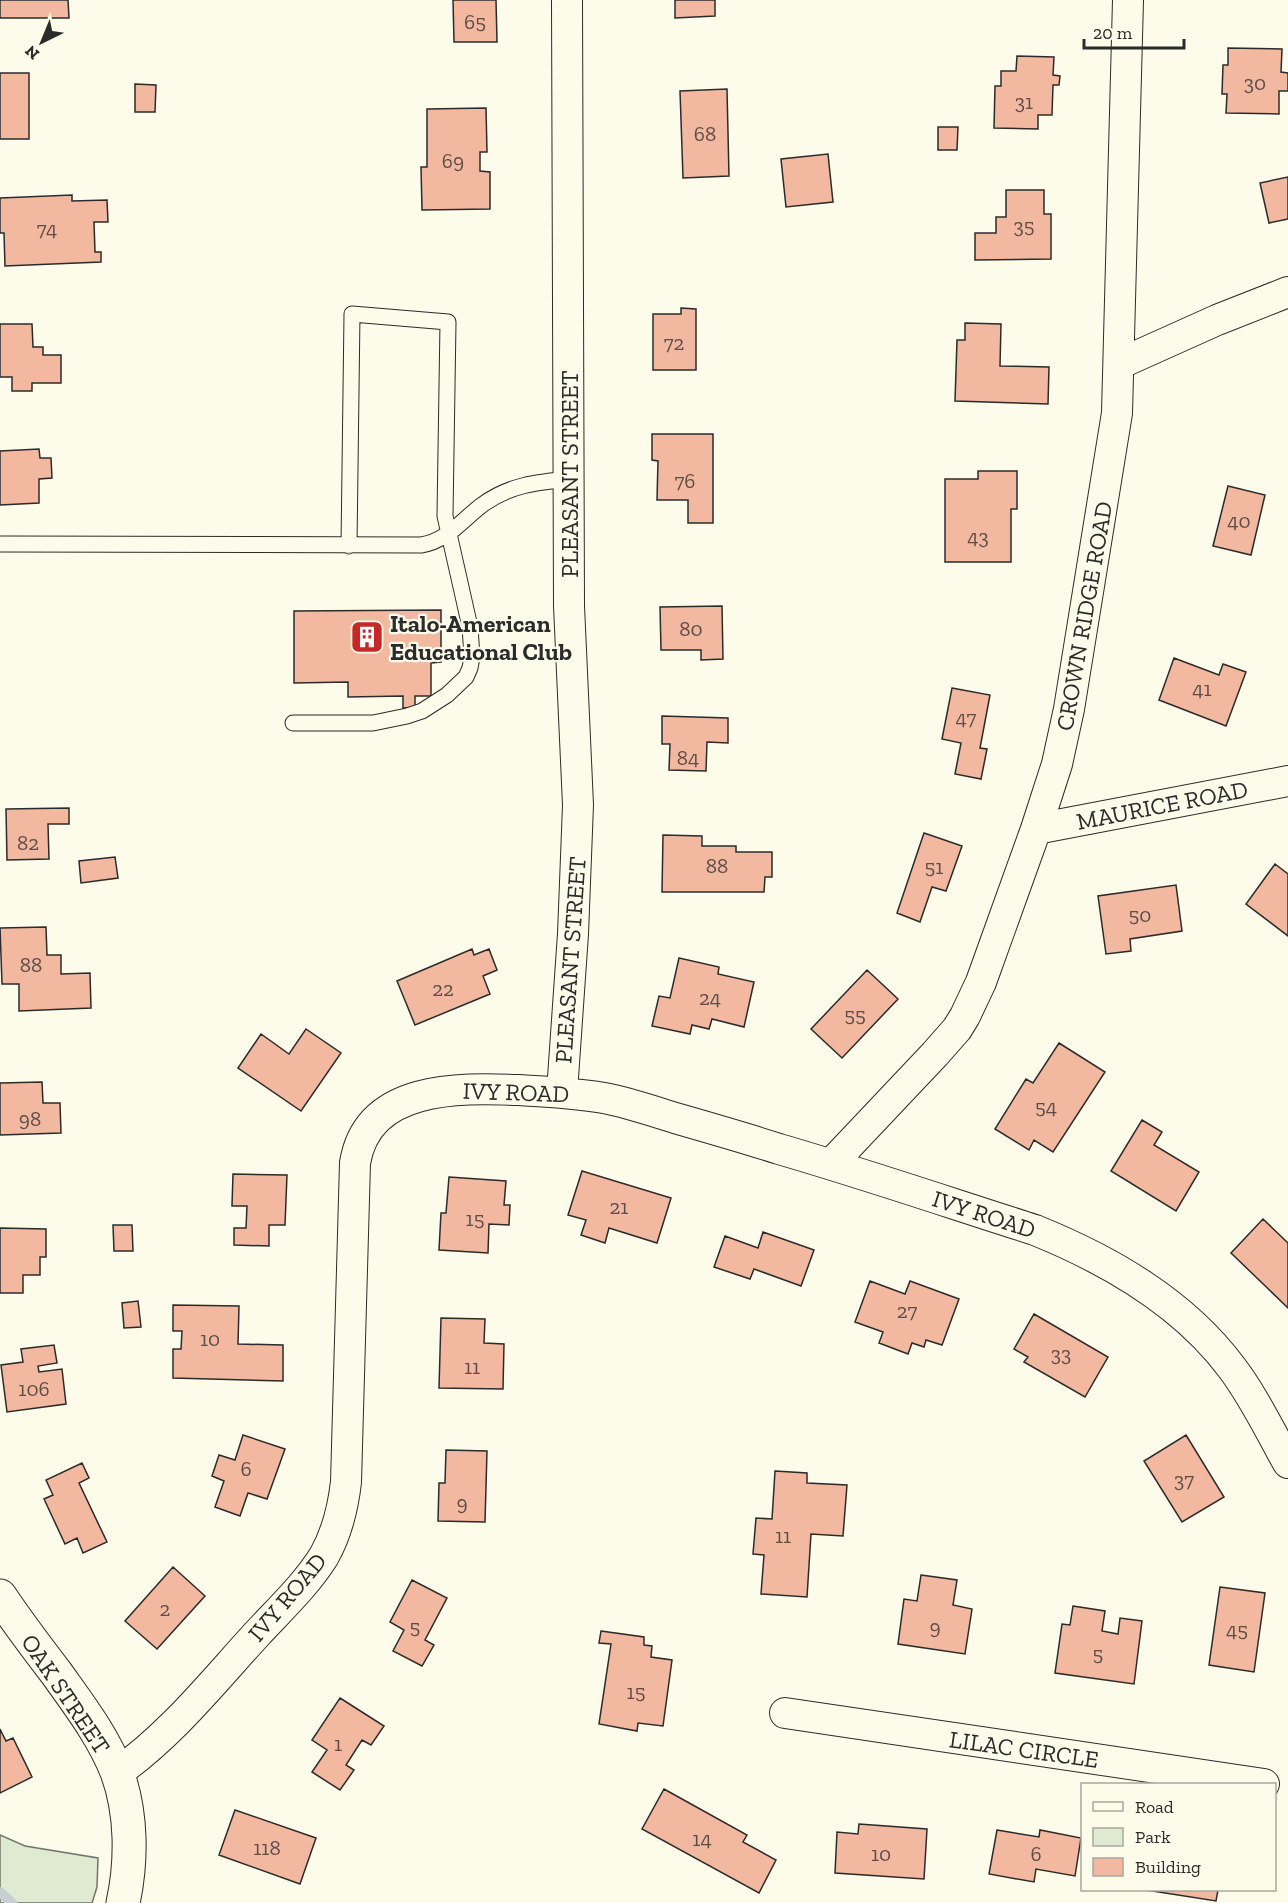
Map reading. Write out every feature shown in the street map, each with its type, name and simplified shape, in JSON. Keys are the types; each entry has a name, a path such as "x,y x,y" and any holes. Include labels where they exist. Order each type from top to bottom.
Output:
{"street":[{"name":"PLEASANT STREET","path":"562,1092 573,934 578,805 570,638 567,0"},
{"name":"CROWN RIDGE ROAD","path":"831,1164 935,1054 965,1016 981,982 1057,764 1069,709 1114,437 1119,364 1128,0"},
{"path":"1119,364 1226,316 1288,292"},
{"name":"MAURICE ROAD","path":"1036,829 1288,782"},
{"name":"IVY ROAD","path":"117,1773 152,1747 307,1579 323,1557 335,1533 346,1482 356,1153 366,1132 382,1115 403,1102 428,1094 453,1090 562,1092 609,1099 831,1164 1035,1230 1081,1250 1127,1275 1177,1312 1221,1354 1241,1380 1288,1463"},
{"name":"OAK STREET","path":"0,1596 90,1720 117,1773 124,1801 130,1853 123,1903"},
{"name":"LILAC CIRCLE","path":"785,1713 1251,1783"}],"lane":[{"path":"293,723 390,721 433,705 466,677 472,657 470,627 444,507 448,322 352,314 349,546"},
{"path":"0,544 349,546 431,544 449,534 481,506 508,490 533,482 570,479"}],"green space":[{"path":"0,1835 25,1846 98,1858 97,1887 92,1903 0,1903"}],"building":[{"path":"0,0 68,0 69,18 0,18"},
{"path":"453,0 496,0 497,42 454,42"},
{"path":"675,0 715,0 715,16 675,18"},
{"path":"1228,48 1282,49 1281,72 1288,73 1288,91 1279,91 1279,114 1226,113 1227,94 1222,94 1223,65 1228,65"},
{"path":"1017,56 1054,57 1053,75 1060,76 1059,85 1053,85 1052,115 1038,115 1038,129 994,128 995,86 1001,86 1001,71 1016,71"},
{"path":"0,73 29,73 29,139 0,139"},
{"path":"135,84 156,85 155,112 135,112"},
{"path":"727,89 729,176 683,178 680,91"},
{"path":"486,108 487,152 480,152 480,171 490,172 490,209 422,210 421,167 427,167 427,109"},
{"path":"938,127 958,127 957,150 938,150"},
{"path":"828,154 833,202 786,207 781,159"},
{"path":"1288,177 1288,219 1269,223 1260,183"},
{"path":"1006,190 1044,190 1044,214 1051,214 1051,259 975,260 975,233 996,233 996,217 1006,217"},
{"path":"72,195 72,201 107,200 108,222 94,222 95,252 101,252 101,262 5,266 4,233 0,233 0,198"},
{"path":"681,308 696,309 696,370 653,370 653,314 681,314"},
{"path":"965,323 1001,324 1000,366 1049,367 1048,404 955,401 957,340 965,340"},
{"path":"0,324 32,324 33,347 43,347 43,355 61,355 61,383 32,383 32,391 12,391 12,377 0,377"},
{"path":"652,434 713,434 713,523 688,523 688,500 657,500 658,461 652,460"},
{"path":"39,449 40,458 51,458 52,478 39,479 39,503 0,505 0,451"},
{"path":"978,471 1017,471 1017,509 1011,509 1011,562 945,562 945,479 978,479"},
{"path":"1228,486 1265,495 1251,555 1213,546"},
{"path":"722,606 723,659 701,660 701,650 661,650 660,607"},
{"name":"Italo-American Educational Club","path":"441,610 441,662 431,663 431,696 415,696 415,708 403,708 403,696 348,697 348,682 294,683 294,611"},
{"path":"1174,658 1219,675 1223,664 1246,672 1226,726 1159,700"},
{"path":"952,688 990,695 980,748 987,749 981,779 955,774 961,743 942,739"},
{"path":"662,716 728,718 728,743 707,742 706,771 669,770 670,744 662,744"},
{"path":"69,808 69,824 48,824 49,859 7,860 6,809"},
{"path":"924,833 962,846 946,891 932,887 920,922 897,913"},
{"path":"663,835 702,836 702,846 736,846 736,852 772,852 772,877 765,877 764,892 662,892"},
{"path":"115,857 118,878 81,883 79,861"},
{"path":"1275,864 1288,874 1288,936 1246,904"},
{"path":"1176,885 1182,931 1130,939 1131,951 1106,954 1098,896"},
{"path":"46,927 47,955 61,955 61,974 90,973 91,1008 19,1011 19,984 2,984 0,928"},
{"path":"472,949 474,955 489,949 497,970 483,976 490,994 415,1025 397,981"},
{"path":"679,958 719,967 718,974 754,982 744,1027 712,1019 709,1029 692,1025 690,1034 652,1026 659,996 670,998"},
{"path":"867,970 898,999 842,1058 811,1029"},
{"path":"306,1029 341,1053 301,1111 238,1068 261,1034 289,1054"},
{"path":"1059,1043 1105,1072 1053,1152 1034,1140 1029,1150 995,1129 1026,1079 1033,1083"},
{"path":"42,1082 43,1103 60,1103 61,1133 0,1135 0,1083"},
{"path":"1142,1120 1162,1132 1154,1145 1199,1172 1176,1211 1111,1171"},
{"path":"582,1171 671,1198 657,1243 609,1228 605,1243 581,1235 586,1220 568,1215"},
{"path":"233,1174 287,1175 285,1225 269,1225 269,1246 234,1245 234,1228 246,1228 247,1206 232,1206"},
{"path":"449,1177 506,1181 504,1205 510,1205 509,1225 489,1224 488,1253 439,1250 441,1213 446,1213"},
{"path":"1263,1219 1288,1243 1288,1308 1231,1253"},
{"path":"113,1225 132,1225 133,1251 114,1251"},
{"path":"0,1228 46,1229 46,1257 40,1257 40,1275 23,1275 23,1293 0,1293"},
{"path":"763,1232 814,1250 801,1286 754,1269 750,1279 714,1267 725,1236 758,1248"},
{"path":"870,1281 905,1294 910,1281 959,1299 942,1345 926,1340 924,1347 912,1343 908,1354 879,1343 883,1332 855,1322"},
{"path":"138,1301 141,1327 124,1328 122,1303"},
{"path":"173,1305 239,1306 238,1344 283,1345 283,1381 173,1378 173,1349 181,1349 182,1331 173,1331"},
{"path":"1034,1314 1108,1357 1085,1397 1024,1362 1028,1357 1014,1349"},
{"path":"441,1318 485,1319 484,1343 504,1344 503,1389 439,1388"},
{"path":"54,1345 57,1363 38,1366 39,1372 62,1369 66,1404 7,1412 1,1365 23,1362 21,1349"},
{"path":"243,1435 285,1449 267,1499 248,1493 240,1516 215,1507 224,1481 212,1476 219,1455 235,1460"},
{"path":"1186,1435 1224,1497 1182,1522 1144,1461"},
{"path":"446,1450 487,1451 485,1522 438,1521 439,1483 445,1483"},
{"path":"82,1463 89,1478 79,1483 107,1542 83,1553 77,1538 65,1544 44,1499 53,1495 46,1480"},
{"path":"775,1471 807,1473 807,1483 847,1485 843,1536 811,1534 807,1597 761,1594 764,1555 753,1554 756,1518 772,1519"},
{"path":"173,1567 205,1596 157,1649 125,1621"},
{"path":"921,1575 957,1580 953,1605 972,1609 965,1654 898,1644 904,1599 917,1601"},
{"path":"412,1580 447,1598 425,1640 434,1645 422,1666 393,1651 404,1630 390,1622"},
{"path":"1220,1587 1265,1593 1254,1672 1209,1665"},
{"path":"1073,1606 1105,1611 1102,1631 1118,1634 1120,1618 1142,1621 1134,1684 1055,1673 1062,1624 1070,1625"},
{"path":"601,1631 644,1637 644,1645 652,1646 651,1657 672,1660 663,1726 638,1723 637,1731 599,1724 611,1644 599,1643"},
{"path":"340,1698 384,1726 371,1745 362,1740 346,1765 354,1770 340,1790 312,1772 327,1750 312,1740"},
{"path":"0,1729 6,1741 13,1738 32,1777 0,1793"},
{"path":"664,1789 747,1835 743,1842 776,1860 759,1893 642,1829"},
{"path":"235,1810 316,1838 300,1884 219,1855"},
{"path":"859,1824 927,1829 924,1879 835,1873 837,1832 858,1834"},
{"path":"997,1830 1039,1837 1040,1830 1081,1838 1075,1876 1036,1869 1034,1882 989,1874"},
{"path":"1152,1891 1218,1891 1216,1901"}],"waterway":[{"path":"0,1892 12,1903"}],"place":[{"name":"Italo-American Educational Club","path":"367,637"}]}
